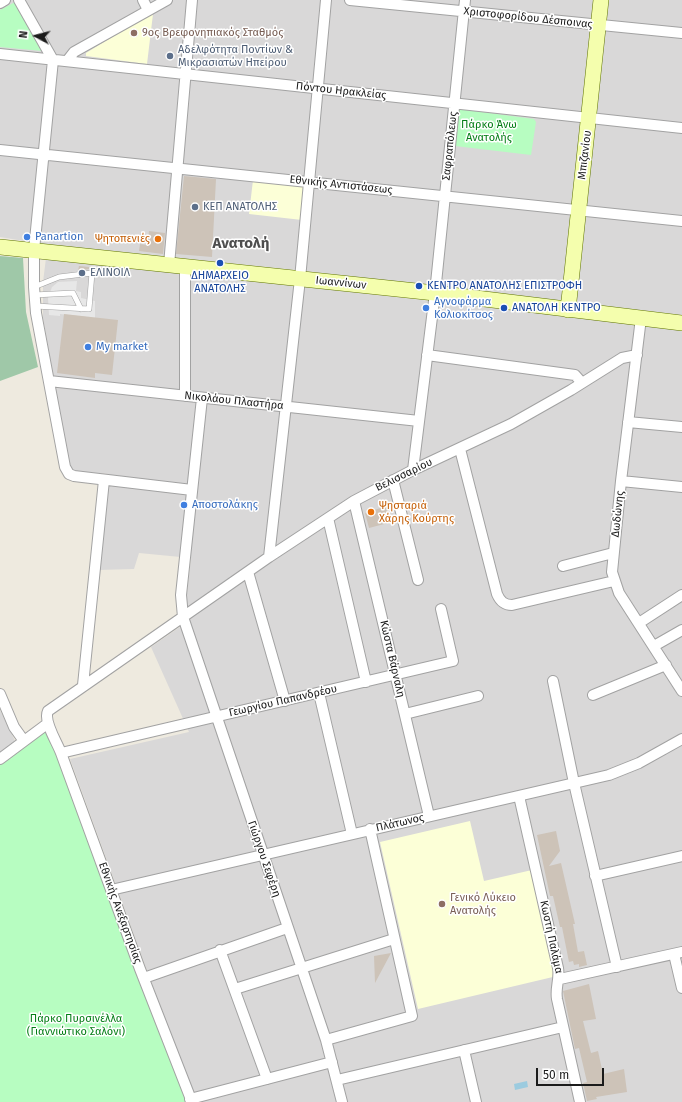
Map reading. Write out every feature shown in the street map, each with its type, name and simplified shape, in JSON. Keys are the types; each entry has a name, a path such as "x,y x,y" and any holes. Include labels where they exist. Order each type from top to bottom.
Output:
{"main road":[{"name":"Μπιζανίου","path":"568,310 590,118 601,0"},
{"name":"Ιωαννίνων","path":"0,248 34,250 435,293 682,323"}],"street":[{"path":"0,3 5,0"},
{"path":"19,0 53,60 34,250 34,291 35,306 64,467 74,476 192,490"},
{"path":"143,0 148,10"},
{"path":"67,61 74,52 167,0"},
{"path":"169,265 192,0"},
{"path":"269,557 310,182 326,0"},
{"name":"Χριστοφορίδου Δέσποινας","path":"350,0 682,33"},
{"name":"Σαφραπόλεως","path":"413,470 435,293 465,0"},
{"name":"Πόντου Ηρακλείας","path":"0,54 682,128"},
{"name":"Εθνικής Αντιστάσεως","path":"0,150 682,221"},
{"path":"185,266 185,396"},
{"name":"Δωδώνης","path":"642,318 628,422 612,569 614,581 682,691"},
{"path":"427,355 575,375 582,383"},
{"name":"Βελισσαρίου","path":"47,724 46,716 49,710 83,685 269,557 354,501 413,470 511,424 622,358 637,355"},
{"name":"Νικολάου Πλαστήρα","path":"49,381 419,421"},
{"name":"Γιώργου Σεφέρη","path":"202,398 181,595 183,617 326,1040 342,1102"},
{"path":"628,422 682,427"},
{"path":"460,449 498,594 501,600 512,605 614,581"},
{"path":"83,685 104,480"},
{"path":"393,480 418,580"},
{"path":"621,481 682,487"},
{"name":"Κώστα Βάρναλη","path":"354,501 429,816"},
{"path":"328,518 366,682"},
{"path":"563,566 613,553"},
{"path":"248,572 285,701"},
{"path":"639,623 682,596"},
{"name":"Γεωργίου Παπανδρέου","path":"61,753 453,661 441,609"},
{"path":"654,646 682,630"},
{"path":"593,695 666,665"},
{"path":"553,681 574,783 617,967"},
{"path":"319,693 352,834"},
{"path":"0,694 12,724 24,741"},
{"path":"405,714 478,696"},
{"path":"0,758 47,724"},
{"name":"Εθνικής Ανεξαρτησίας","path":"47,724 61,753 111,890 191,1100"},
{"name":"Πλάτωνος","path":"111,890 609,775 639,763 682,739"},
{"name":"Κωστή Παλάμα","path":"520,796 560,979 556,993 580,1102"},
{"path":"326,1040 412,1016 370,829"},
{"path":"595,876 682,856"},
{"path":"144,978 220,950 287,928"},
{"path":"235,989 394,939"},
{"path":"220,950 267,1079"},
{"path":"560,979 678,953 682,988"},
{"path":"337,1080 563,1027"},
{"path":"464,1050 476,1102"},
{"path":"191,1100 332,1062"}],"lane":[{"path":"34,291 59,277 92,273 89,309 35,306"},
{"path":"34,291 73,293 81,309"}],"shaded area":[{"path":"0,0 682,0 682,315 296,270 42,244 0,237"},
{"name":"9ος Βρεφονηπιακός Σταθμός","path":"150,14 153,14 147,64 86,56 86,53"},
{"path":"253,180 306,186 302,220 249,214"},
{"path":"0,256 23,258 26,312 38,367 0,381"},
{"path":"46,258 682,329 682,1102 197,1102 157,998 70,759 189,732 151,647 190,620 186,602 191,558 139,553 134,569 98,570 108,474 72,471 68,466 43,318 43,282"},
{"path":"77,281 76,291 81,292 81,298 95,301 95,318 60,314 60,316 49,315 48,298 52,287 58,282"},
{"path":"0,710 16,743 0,755"},
{"name":"Γενικό Λύκειο Ανατολής","path":"470,821 484,881 532,870 557,976 418,1009 380,842"}],"green space":[{"path":"17,1 43,51 0,47 0,10"},
{"name":"Πάρκο Άνω Ανατολής","path":"459,109 534,119 536,122 531,155 455,146"},
{"name":"Πάρκο Πυρσινέλλα (Γιαννιώτικο Σαλόνι)","path":"42,733 46,733 56,752 186,1102 0,1102 0,764"}],"water":[{"path":"527,1081 528,1087 515,1090 514,1084"}],"building":[{"path":"184,176 216,179 212,257 176,254"},
{"name":"Ψητοπενιές","path":"149,231 165,233 163,254 139,251 140,244 147,245"},
{"path":"79,266 89,267 89,269 78,271"},
{"name":"My market","path":"64,314 118,320 112,375 95,373 95,378 57,373"},
{"path":"387,506 392,522 369,528 365,513"},
{"path":"556,831 560,851 549,866 561,863 575,924 573,924 578,952 584,951 587,965 579,967 579,964 574,965 573,961 569,962 562,927 560,927 553,896 550,896 537,835"},
{"path":"391,953 375,983 374,956"},
{"path":"589,984 596,1019 583,1021 591,1053 598,1051 603,1074 624,1069 627,1092 596,1097 597,1099 587,1101 583,1083 587,1082 579,1048 575,1049 563,991"}],"place":[{"name":"9ος Βρεφονηπιακός Σταθμός","path":"134,33"},
{"name":"Αδελφότητα Ποντίων & Μικρασιατών Ηπείρου","path":"170,56"},
{"name":"ΚΕΠ ΑΝΑΤΟΛΗΣ","path":"195,207"},
{"name":"Panartion","path":"27,237"},
{"name":"Ψητοπενιές","path":"158,239"},
{"name":"ΔΗΜΑΡΧΕΙΟ ΑΝΑΤΟΛΗΣ","path":"220,263"},
{"name":"ΕΛΙΝΟΙΛ","path":"82,273"},
{"name":"ΚΕΝΤΡΟ ΑΝΑΤΟΛΗΣ ΕΠΙΣΤΡΟΦΗ","path":"419,286"},
{"name":"Αγνοφάρμα Κολιοκίτσος","path":"426,308"},
{"name":"ΑΝΑΤΟΛΗ ΚΕΝΤΡΟ","path":"504,308"},
{"name":"My market","path":"88,347"},
{"name":"Αποστολάκης","path":"184,505"},
{"name":"Ψησταριά Χάρης Κούρτης","path":"371,512"},
{"name":"Γενικό Λύκειο Ανατολής","path":"442,904"}],"district":[{"name":"Ανατολή","path":"241,244"}]}
